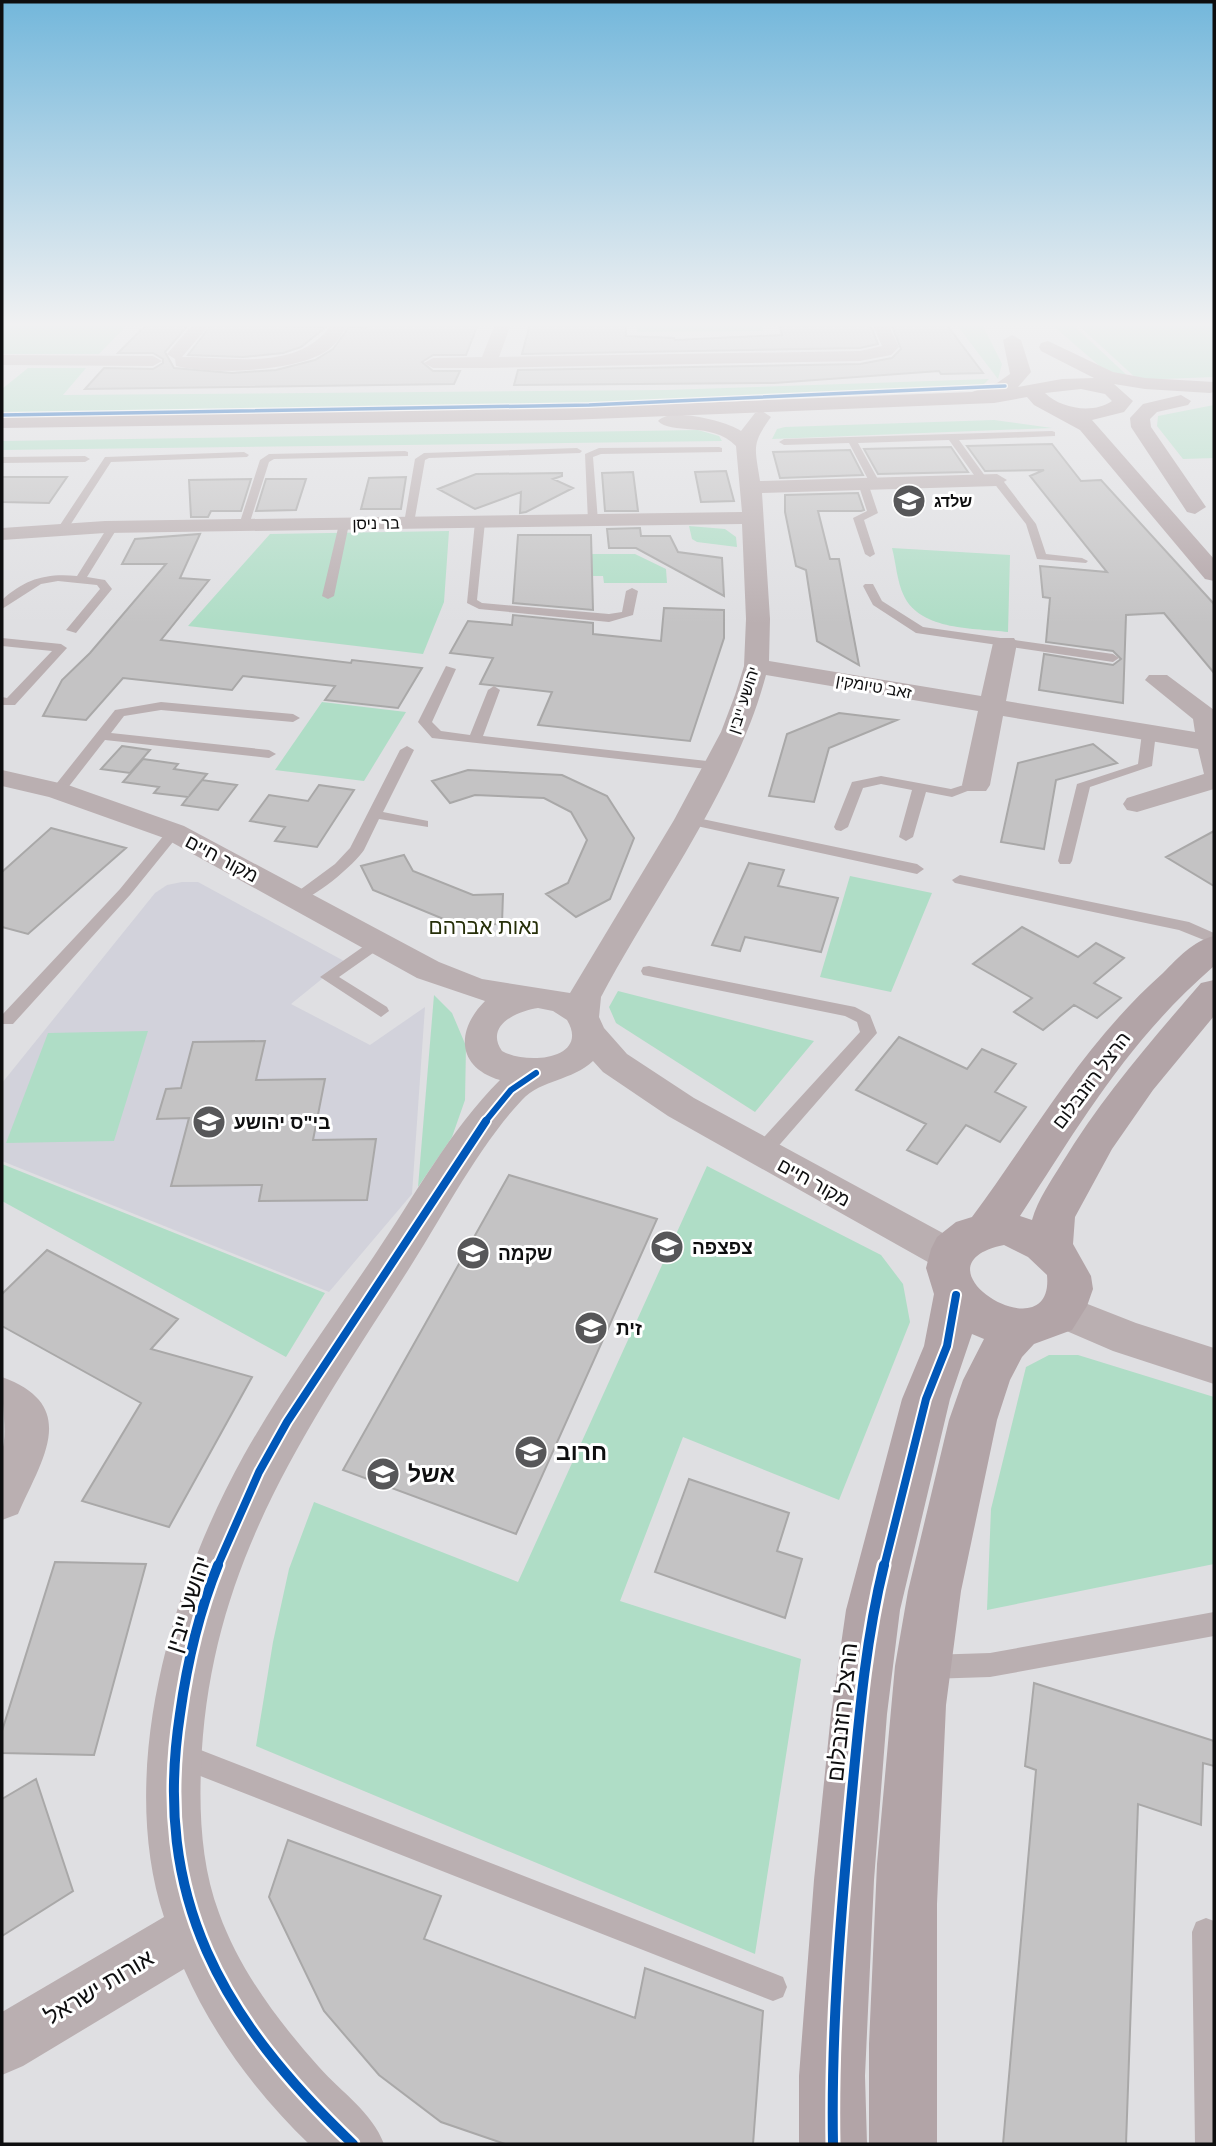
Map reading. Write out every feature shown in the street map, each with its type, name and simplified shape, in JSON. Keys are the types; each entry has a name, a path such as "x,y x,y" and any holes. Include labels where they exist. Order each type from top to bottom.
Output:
{"main road":[{"path":"2,433 563,424"},
{"path":"1069,424 1094,434"},
{"path":"1084,424 1214,574"},
{"path":"1121,424 1201,514 1141,424"},
{"name":"הרצל רוזנבלום","path":"987,1229 1101,1062 1175,979 1214,947"},
{"name":"הרצל רוזנבלום","path":"1051,1249 1054,1217 1098,1138 1139,1080 1214,992"},
{"path":"903,2144 900,2088 906,1894 928,1626 974,1416 998,1355 1069,1296 1070,1280 1063,1264 1051,1249 1021,1232 987,1229 963,1238 952,1275 984,1318 1041,1319"},
{"name":"הרצל רוזנבלום","path":"833,2144 832,2076 844,1880 859,1714 873,1610 926,1399 947,1346 952,1275"}],"street":[{"path":"700,424 720,426 732,431 745,445 755,424"},
{"name":"יהושע ייבין","path":"586,1025 584,997 622,928 688,820 734,732 756,666 757,586 751,486 745,445"},
{"path":"751,486 990,480"},
{"name":"בר ניסן","path":"2,534 63,528 751,518"},
{"path":"976,785 1005,643"},
{"name":"זאב טיומקין","path":"756,666 1210,743"},
{"path":"1158,680 1206,716 1214,769"},
{"name":"מקור חיים","path":"2,778 58,791 174,832 428,970 477,989 538,998"},
{"path":"1137,804 1214,780"},
{"name":"יהושע ייבין","path":"538,998 566,988 622,928"},
{"name":"מקור חיים","path":"428,970 467,1006 482,1047"},
{"path":"538,998 565,1002 586,1025 581,1054 546,1072 508,1070 482,1047 484,1021 495,1009 538,998"},
{"name":"מקור חיים","path":"586,1025 615,1063 952,1275"},
{"name":"יהושע ייבין","path":"472,1142 485,1083 482,1047"},
{"name":"מקור חיים","path":"546,1072 575,1070 610,1076 681,1107"},
{"name":"יהושע ייבין","path":"353,2144 280,2070 265,2049 211,1964 187,1903 179,1864 173,1794 175,1753 186,1673 202,1613 257,1476 299,1405 472,1142 510,1090 546,1072"},
{"path":"1041,1319 1128,1338 1214,1366"},
{"path":"2,1396 25,1412 28,1441 2,1499"},
{"name":"אורות ישראל","path":"2,2045 197,1928"}],"lane":[{"path":"784,442 1052,434"},
{"path":"952,437 1031,524 1041,557 1082,561"},
{"path":"852,440 869,483 873,513 858,518 870,554"},
{"path":"593,521 588,456 719,450"},
{"path":"409,523 420,459 427,455 576,451"},
{"path":"244,525 265,460 272,456 405,454"},
{"path":"63,528 108,459 244,455"},
{"path":"2,460 85,459"},
{"path":"480,522 471,601 479,606 609,618 627,615 632,591"},
{"path":"328,596 344,524"},
{"path":"80,580 113,527"},
{"path":"2,606 25,584 44,577 101,582 106,589 72,630"},
{"path":"869,586 877,603 920,630 1113,658"},
{"path":"2,642 61,648 10,702 2,701"},
{"path":"450,669 425,722 437,735 716,766"},
{"path":"475,739 494,690"},
{"path":"58,791 120,713 161,706 293,718"},
{"path":"1065,861 1084,784 1144,766 1149,733"},
{"path":"103,736 269,754"},
{"path":"298,898 340,867 356,850 407,750"},
{"path":"841,827 857,785 881,780 952,793 976,785"},
{"path":"906,836 920,787"},
{"path":"374,814 423,824"},
{"path":"688,820 917,869"},
{"path":"7,1020 125,892 174,832"},
{"path":"960,880 1183,926 1214,939"},
{"path":"377,942 328,977 381,1011"},
{"path":"649,971 849,1011 864,1019 869,1033 761,1153"},
{"path":"923,1668 990,1665 1214,1624"},
{"path":"175,1753 773,1987"},
{"path":"1210,2144 1206,1932 1214,1935"}],"shaded area":[{"name":"בי\"ס יהושע","path":"198,882 344,961 291,1004 370,1045 425,1007 412,1194 329,1292 2,1161 2,1083 155,893 167,885"}],"green space":[{"path":"1024,424 1052,428 772,439 777,429"},
{"path":"1214,424 1214,458 1183,459 1157,426"},
{"path":"698,430 719,436 722,441 2,450 2,441"},
{"path":"689,526 725,529 736,537 737,547 697,542 692,539"},
{"path":"449,531 444,602 423,654 188,626 270,534"},
{"path":"892,548 1010,555 1008,632 950,626 923,616 904,596"},
{"path":"563,554 635,554 666,569 667,583 604,583 603,576 563,576"},
{"path":"322,702 406,712 364,781 275,770"},
{"path":"850,876 932,893 891,992 820,977"},
{"path":"618,991 814,1041 755,1112 616,1023 609,1007"},
{"path":"434,995 452,1013 466,1046 465,1100 452,1137 418,1187"},
{"path":"148,1031 114,1141 6,1143 48,1033"},
{"path":"2,1164 325,1293 286,1357 2,1201"},
{"path":"707,1166 881,1255 903,1284 910,1322 839,1500 683,1437 620,1601 801,1659 755,1954 256,1746 273,1642 289,1569 314,1502 518,1582"},
{"path":"1049,1355 1078,1355 1214,1397 1214,1564 987,1610 991,1509 1026,1367"}],"building":[{"path":"1052,444 1081,481 1101,480 1214,604 1214,673 1164,613 1126,615 1123,703 1039,690 1044,654 1113,665 1121,659 1113,651 1046,642 1050,598 1043,597 1040,566 1107,572 1030,476 1044,470 985,471 967,446"},
{"path":"951,447 968,472 878,474 864,449"},
{"path":"850,450 863,475 780,478 773,452"},
{"path":"726,471 734,501 701,502 695,472"},
{"path":"633,472 638,511 605,511 602,473"},
{"path":"562,473 562,476 553,479 573,488 520,513 521,492 475,509 438,489 476,474"},
{"path":"2,477 67,477 49,503 2,502"},
{"path":"406,477 401,509 361,509 369,478"},
{"path":"251,479 241,511 211,511 208,517 191,517 189,480"},
{"path":"266,479 306,479 296,510 256,511"},
{"path":"858,493 864,510 818,511 830,559 839,559 859,665 817,641 806,570 796,566 785,512 785,495"},
{"path":"640,528 641,536 670,536 678,552 722,558 724,596 636,548 609,548 607,529"},
{"path":"200,534 180,578 209,580 161,640 351,663 352,660 422,668 398,708 325,700 335,686 243,676 232,690 123,678 86,720 43,716 62,680 90,653 166,564 122,564 135,539"},
{"path":"518,535 591,535 593,610 513,603"},
{"path":"664,608 724,610 724,638 690,741 538,725 552,692 480,684 493,658 450,653 468,621 512,625 513,615 593,623 593,634 661,641"},
{"path":"839,713 897,720 829,748 814,802 769,796 787,734"},
{"path":"1093,744 1117,763 1056,780 1044,849 1001,842 1018,763"},
{"path":"122,746 150,750 130,773 101,769"},
{"path":"143,759 178,764 174,769 207,774 202,780 237,785 218,810 182,805 188,797 154,793 159,787 123,782"},
{"path":"468,770 562,775 607,796 634,838 610,899 576,917 546,894 568,883 587,840 571,812 544,798 475,795 450,803 432,781"},
{"path":"319,785 354,790 317,847 275,841 285,827 250,821 269,795 308,801"},
{"path":"51,828 126,848 28,934 2,927 2,872"},
{"path":"1214,831 1214,886 1166,857"},
{"path":"404,855 413,871 473,895 503,894 502,924 458,925 373,890 361,866"},
{"path":"749,863 784,870 778,886 838,898 821,952 745,937 740,951 712,945"},
{"path":"1022,927 1078,957 1096,943 1124,958 1094,983 1121,998 1097,1018 1074,1005 1043,1030 1014,1012 1032,998 973,964"},
{"path":"899,1037 967,1069 982,1049 1016,1064 995,1092 1026,1107 1000,1142 966,1125 937,1164 907,1150 926,1124 856,1090"},
{"path":"265,1041 256,1080 325,1079 313,1140 376,1139 367,1200 259,1201 262,1185 171,1186 189,1118 157,1119 166,1089 181,1088 193,1042"},
{"path":"509,1175 657,1219 516,1534 343,1470"},
{"path":"47,1250 178,1319 151,1349 252,1377 169,1527 82,1501 141,1403 2,1326 2,1294"},
{"path":"689,1479 789,1513 777,1551 802,1559 785,1618 655,1572"},
{"path":"55,1562 146,1564 94,1755 2,1753 2,1731"},
{"path":"1034,1683 1214,1741 1214,1766 1203,1763 1201,1825 1138,1804 1126,2144 1003,2144 1036,1770 1025,1766"},
{"path":"36,1779 73,1891 2,1936 2,1799"},
{"path":"288,1840 441,1896 424,1939 635,2018 645,1968 763,2011 753,2144 505,2144 441,2122 379,2075 324,2011 269,1897"}],"cycle path":[{"path":"353,2144 276,2064 233,2003 214,1971 199,1937 187,1902 177,1849 173,1794 176,1738 184,1682 215,1572 259,1472 287,1422 482,1126 511,1090 536,1073"},
{"path":"833,2144 832,2076 844,1880 859,1714 873,1610 926,1399 947,1346 956,1295"}],"place":[{"name":"שלדג","path":"909,501"},
{"name":"בי\"ס יהושע","path":"209,1122"},
{"name":"צפצפה","path":"667,1247"},
{"name":"שקמה","path":"473,1253"},
{"name":"זית","path":"591,1328"},
{"name":"חרוב","path":"531,1452"},
{"name":"אשל","path":"383,1474"}],"district":[{"name":"נאות אברהם","path":"484,927"}]}
